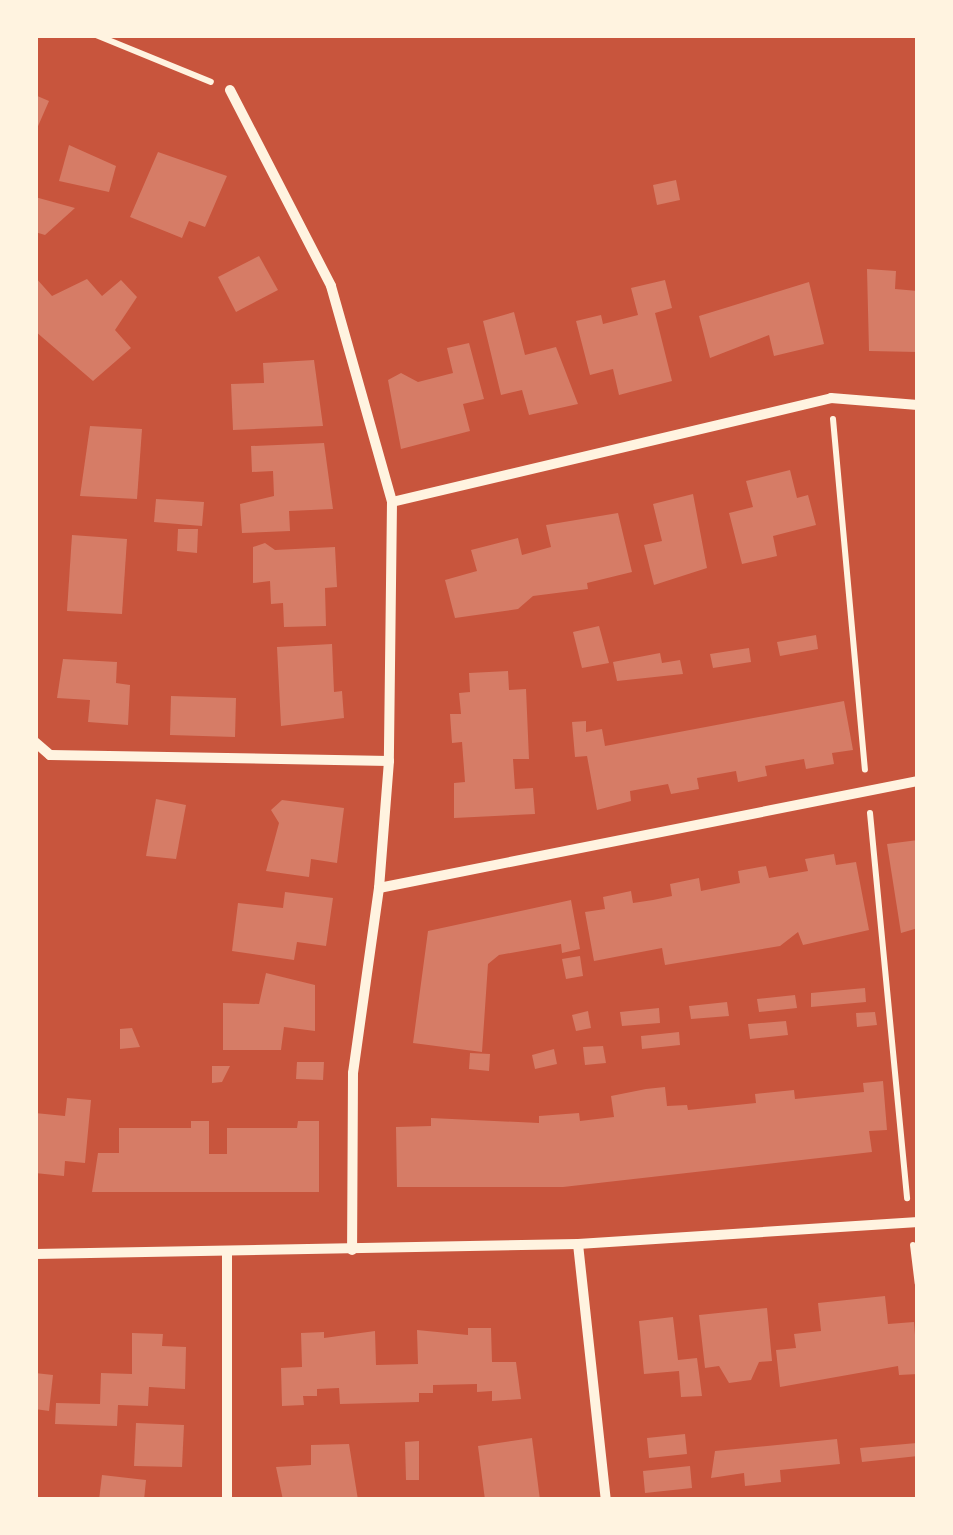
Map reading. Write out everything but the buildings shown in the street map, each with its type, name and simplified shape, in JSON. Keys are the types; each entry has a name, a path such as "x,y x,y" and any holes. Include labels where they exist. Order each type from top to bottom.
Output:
{"street":[{"path":"230,90 331,286 392,502 389,760 380,888 353,1073 352,1250"},
{"path":"392,502 831,398 918,405"},
{"path":"35,742 50,755 389,760"},
{"path":"380,888 918,781"},
{"path":"35,1254 578,1244 914,1222"},
{"path":"578,1244 606,1500"},
{"path":"227,1252 227,1500"}],"path":[{"path":"96,35 230,90"},
{"path":"831,398 918,1284"}]}
